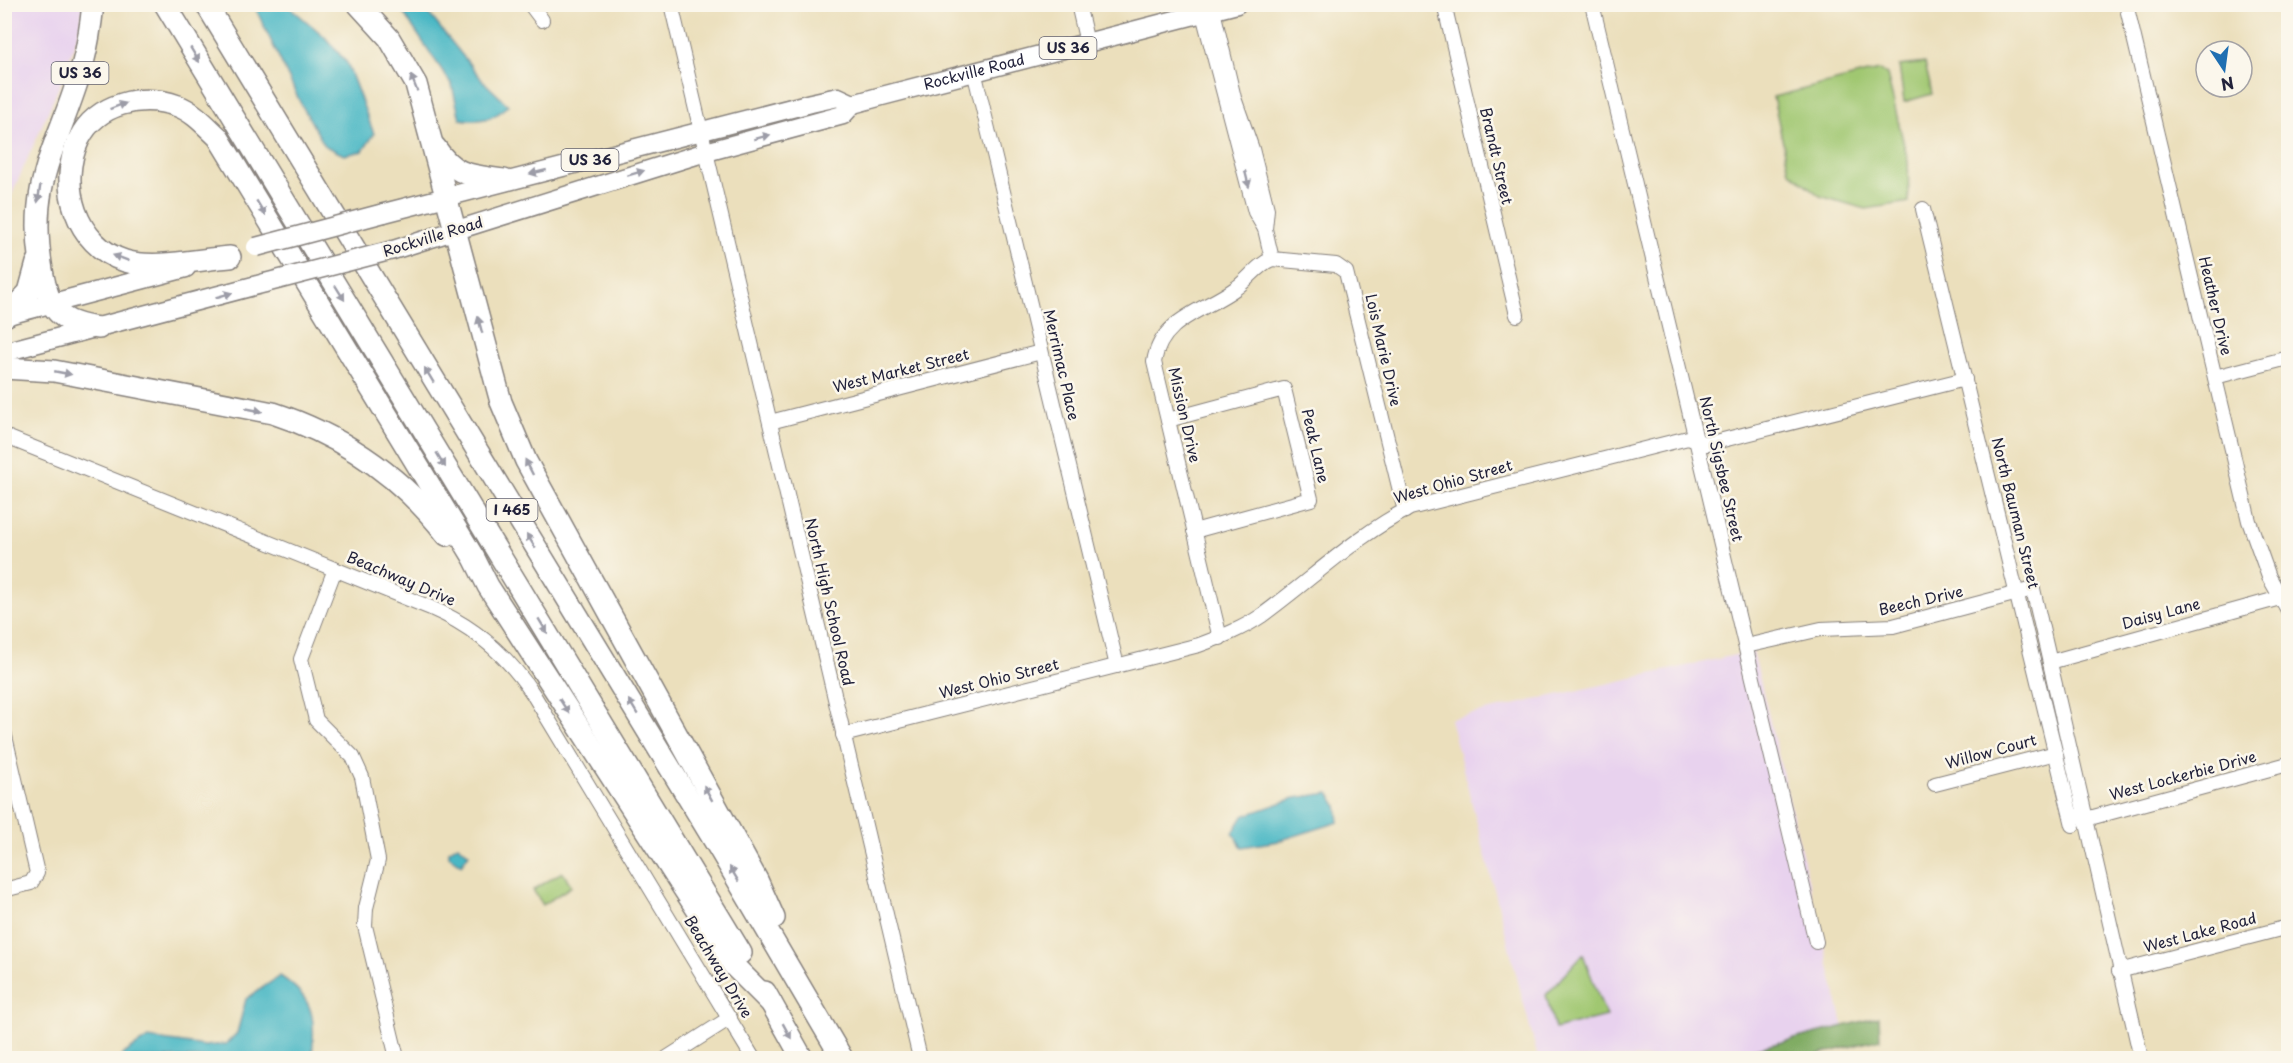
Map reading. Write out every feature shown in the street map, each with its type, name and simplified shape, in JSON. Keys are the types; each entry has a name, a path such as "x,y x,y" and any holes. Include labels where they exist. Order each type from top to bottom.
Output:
{"highway":[{"name":"US 36","path":"93,4 83,62 42,176 37,214 39,250 45,288 51,304 63,318 76,325 99,328"},
{"name":"I 465","path":"165,4 771,1003 802,1059"},
{"name":"I 465","path":"206,4 818,1015 842,1059"},
{"name":"US 36","path":"358,4 389,38 404,60 416,84 430,139 445,161 457,171 504,180"},
{"path":"230,256 138,264 113,256 92,241 77,218 70,179 72,160 79,139 88,125 102,112 120,104 138,100 158,101 180,107 201,121 218,137 474,558 488,586"},
{"path":"430,139 501,402 526,461 757,880 818,1015"},
{"path":"6,315 29,292 35,277 39,250"},
{"path":"4,368 54,371 273,413 306,424 360,453 408,490 431,514 488,586 733,965 771,1003"}],"main road":[{"name":"Rockville Road","path":"4,352 393,250 706,152 843,115 854,104 1237,4"},
{"name":"Rockville Road","path":"6,315 504,180 838,97 854,104"}],"street":[{"path":"530,4 542,20"},
{"name":"North High School Road","path":"671,4 920,1059"},
{"path":"1078,4 1087,43"},
{"name":"Brandt Street","path":"1444,4 1517,315"},
{"name":"North Sigsbee Street","path":"1592,4 1816,942"},
{"name":"Heather Drive","path":"2126,4 2249,521 2262,561 2284,604"},
{"path":"1208,12 1252,149 1267,209 1265,229 1272,259"},
{"name":"Merrimac Place","path":"974,71 1117,666"},
{"name":"North Bauman Street","path":"1923,209 2073,825"},
{"name":"Mission Drive","path":"1220,638 1154,362 1161,340 1176,323 1227,294 1262,263 1272,259"},
{"name":"Lois Marie Drive","path":"1272,259 1336,265 1346,272 1405,511"},
{"name":"West Market Street","path":"770,422 1041,352"},
{"path":"2215,376 2289,358"},
{"name":"West Ohio Street","path":"843,735 1220,638 1261,616 1369,531 1405,511 1688,438 1707,444 1965,379"},
{"name":"Peak Lane","path":"1168,420 1284,389 1311,499 1194,531"},
{"name":"Beachway Drive","path":"4,436 451,617 486,641 512,665 533,694 753,1059"},
{"path":"334,569 301,658 316,720 353,757 362,777 378,860 366,908 365,926 397,1059"},
{"name":"North Bauman Street","path":"2033,590 2121,963 2119,971 2141,1059"},
{"name":"Beech Drive","path":"1746,646 1810,631 1893,626 2033,590"},
{"name":"Daisy Lane","path":"2050,662 2284,604"},
{"path":"4,732 37,873 31,883 4,890"},
{"name":"Willow Court","path":"1935,784 2056,753"},
{"name":"West Lockerbie Drive","path":"2086,819 2289,764"},
{"path":"2069,807 2086,819"},
{"name":"West Lake Road","path":"2119,971 2289,927"},
{"path":"667,1059 730,1018"}],"shaded area":[{"path":"5,5 84,5 78,34 61,82 5,210"},
{"path":"1753,651 1844,1028 1720,1058 1538,1058 1450,719"}],"green space":[{"path":"1925,63 1932,94 1904,102 1899,66"},
{"path":"1879,70 1887,75 1908,161 1909,202 1866,209 1820,196 1789,171 1773,97"},
{"path":"562,872 572,886 543,905 533,890"},
{"path":"1583,954 1606,1016 1555,1029 1546,995"},
{"path":"1879,1017 1880,1039 1807,1058 1720,1058"}],"water":[{"path":"254,5 287,5 324,36 347,63 374,134 363,151 344,155 325,146 301,104"},
{"path":"398,5 415,5 430,15 483,81 508,105 498,114 486,119 460,119 452,85"},
{"path":"1329,793 1337,805 1339,822 1278,841 1242,847 1233,833 1243,816 1295,798"},
{"path":"458,845 469,854 461,865 449,856 449,851"},
{"path":"280,976 301,993 311,1011 312,1058 121,1058 122,1055 148,1038 205,1046 226,1044 237,1033 246,999"}]}
